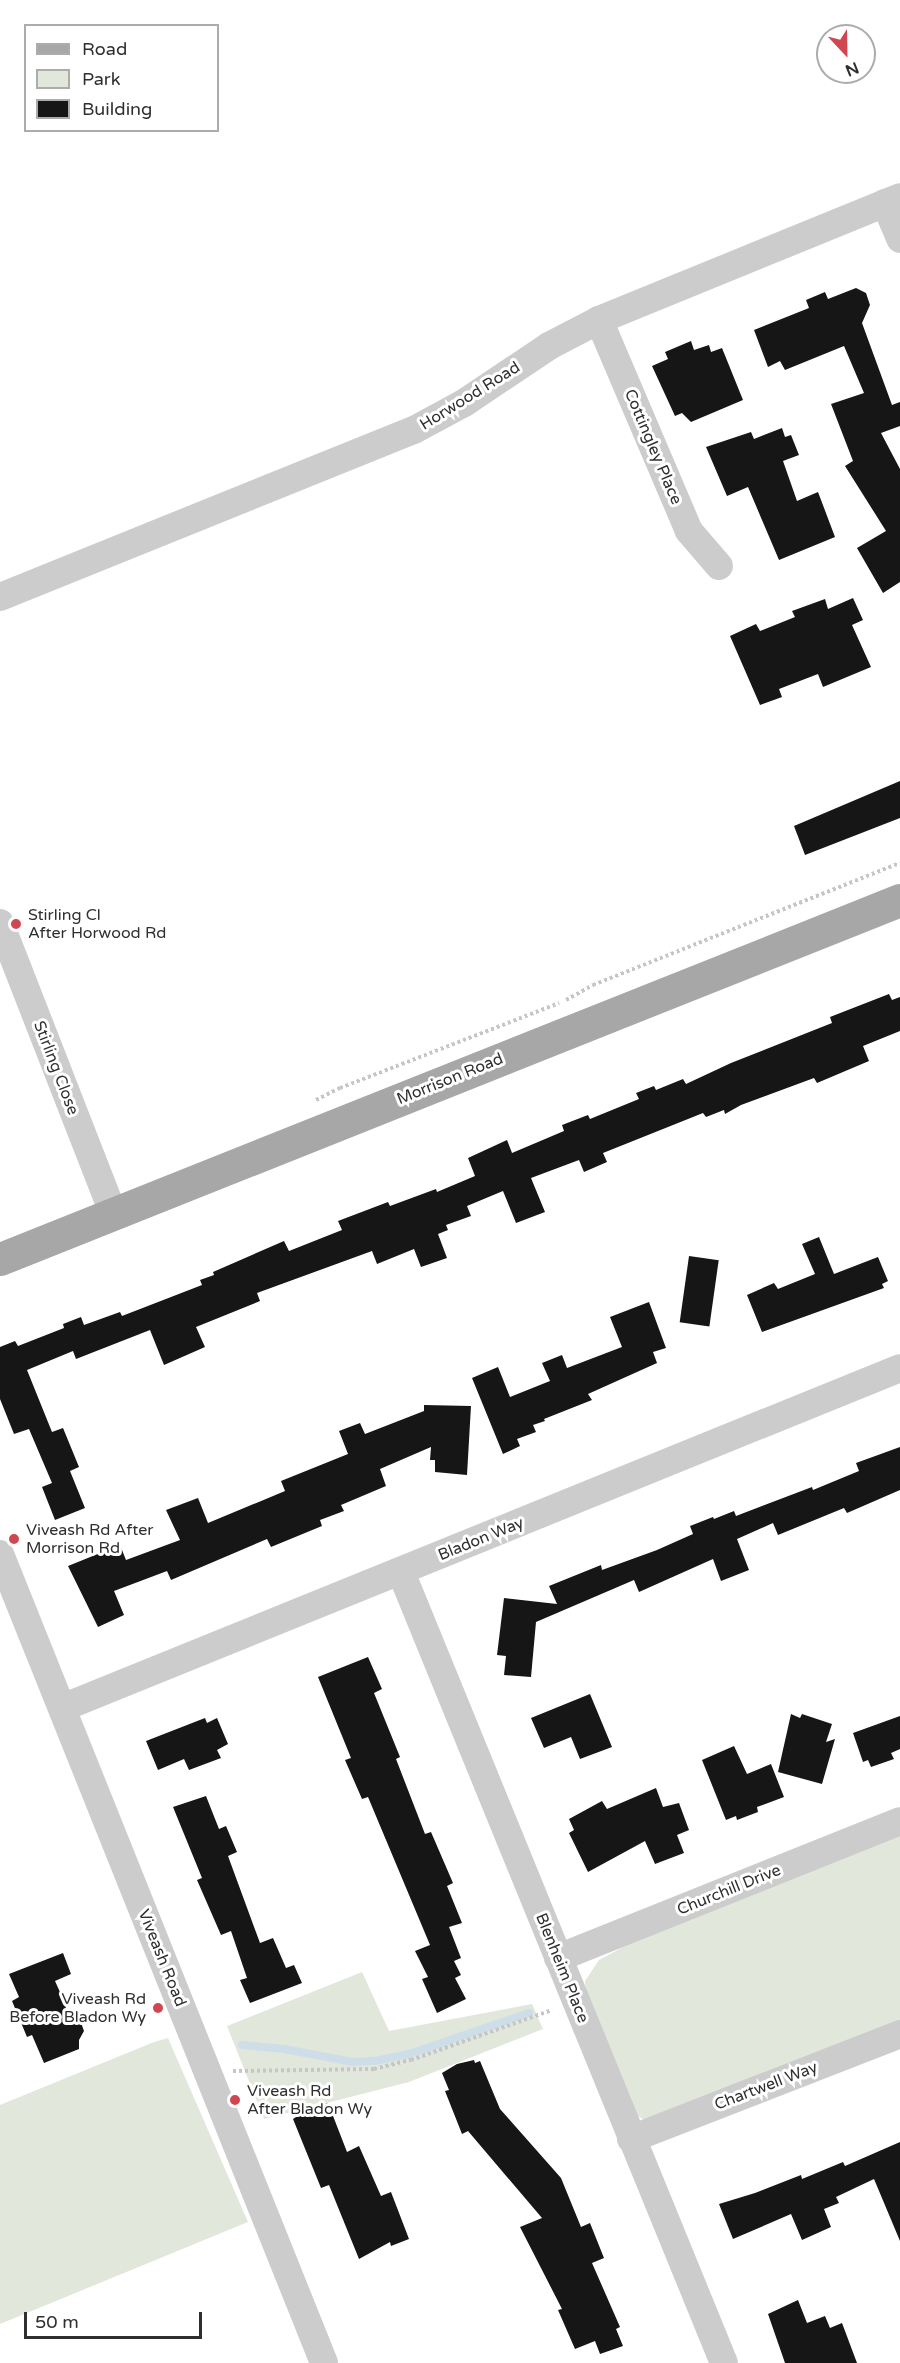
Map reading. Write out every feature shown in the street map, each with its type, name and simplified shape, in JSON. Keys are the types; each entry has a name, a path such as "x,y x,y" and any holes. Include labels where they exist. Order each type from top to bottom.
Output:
{"main road":[{"name":"Morrison Road","path":"0,1259 900,900"}],"street":[{"path":"893,200 900,239"},
{"name":"Horwood Road","path":"0,597 414,430 464,403 549,346 599,320 893,200"},
{"name":"Cottingley Place","path":"599,320 689,531 719,566"},
{"name":"Stirling Close","path":"0,923 112,1213"},
{"name":"Bladon Way","path":"62,1708 900,1368"},
{"name":"Viveash Road","path":"0,1554 324,2363"},
{"name":"Blenheim Place","path":"401,1572 724,2363"},
{"name":"Churchill Drive","path":"558,1958 900,1821"},
{"name":"Chartwell Way","path":"631,2139 900,2034"}],"path":[{"path":"309,1104 340,1088 570,999 593,985 900,863"},
{"path":"228,2071 374,2069 411,2060 554,2010"}],"green space":[{"path":"900,1835 900,2036 649,2123 636,2115 586,1995 585,1981 599,1960 627,1945"},
{"path":"362,1972 389,2031 532,2004 543,2029 409,2082 264,2119 227,2026"},
{"path":"168,2038 248,2222 0,2324 0,2105"}],"building":[{"path":"856,288 866,293 870,305 862,323 892,405 900,402 900,426 881,433 900,469 900,582 883,593 857,548 886,531 845,466 853,461 831,404 864,393 844,346 785,370 780,361 768,367 754,330 809,308 806,300 825,292 828,299"},
{"path":"691,341 694,350 709,345 711,352 722,348 743,400 691,422 682,413 675,416 652,366 668,359 665,352"},
{"path":"782,428 785,437 791,435 799,455 783,461 797,501 818,492 835,537 779,560 748,487 727,496 706,447 751,432 754,439"},
{"path":"853,598 863,620 852,625 871,667 823,687 818,674 779,689 782,697 760,705 730,636 756,624 760,631 795,617 792,611 825,599 828,609"},
{"path":"900,781 900,818 805,855 794,826"},
{"path":"889,994 892,1000 900,997 900,1031 863,1046 869,1061 817,1083 814,1078 741,1105 725,1114 724,1110 706,1117 703,1113 603,1153 607,1162 584,1172 579,1160 531,1178 545,1212 516,1223 503,1191 467,1206 471,1216 446,1225 448,1230 438,1234 447,1258 421,1267 414,1249 377,1264 372,1251 257,1293 260,1301 196,1327 205,1347 164,1365 150,1330 76,1359 73,1351 27,1370 52,1432 63,1428 79,1467 70,1471 85,1508 55,1520 42,1487 52,1483 29,1429 14,1434 0,1399 0,1347 15,1341 18,1346 64,1328 63,1324 81,1317 84,1325 120,1312 122,1316 202,1285 200,1280 214,1275 213,1272 284,1241 289,1251 342,1230 338,1221 388,1202 390,1206 436,1189 437,1192 475,1176 468,1158 507,1140 512,1153 564,1131 562,1125 588,1115 590,1119 639,1099 636,1093 654,1086 656,1090 683,1079 686,1084 731,1063 832,1023 830,1017"},
{"path":"819,1237 834,1274 878,1257 888,1281 882,1284 884,1288 762,1332 747,1295 774,1283 778,1289 815,1274 802,1244"},
{"path":"689,1256 719,1260 709,1327 680,1322"},
{"path":"649,1302 666,1348 653,1352 657,1363 588,1394 592,1400 533,1425 536,1432 517,1439 520,1446 503,1454 472,1378 498,1367 510,1397 550,1381 542,1363 562,1355 567,1368 622,1347 610,1317"},
{"path":"424,1405 471,1406 467,1475 435,1472 435,1460 430,1460 431,1447 380,1469 386,1486 341,1505 344,1511 320,1520 322,1526 271,1547 267,1539 171,1580 167,1571 114,1591 124,1615 98,1627 68,1566 120,1545 126,1560 180,1540 166,1510 198,1498 208,1523 285,1491 281,1481 348,1454 339,1431 360,1423 365,1434 424,1411"},
{"path":"900,1447 900,1490 847,1513 844,1508 778,1535 773,1523 737,1539 749,1570 721,1581 713,1559 639,1592 634,1580 536,1622 531,1677 504,1675 506,1656 497,1655 504,1598 557,1604 549,1586 601,1565 602,1570 657,1550 693,1534 690,1526 713,1517 714,1519 734,1511 736,1516 812,1487 813,1490 859,1471 856,1463"},
{"path":"368,1657 382,1689 374,1693 400,1757 396,1759 425,1834 431,1832 453,1883 447,1886 462,1923 449,1927 461,1958 454,1961 461,1975 455,1978 466,1999 437,2013 422,1979 428,1977 415,1951 430,1945 368,1797 362,1799 345,1760 351,1758 318,1677"},
{"path":"590,1694 612,1747 580,1759 571,1737 544,1748 531,1718"},
{"path":"791,1714 800,1718 802,1714 832,1724 826,1742 835,1739 822,1784 778,1772"},
{"path":"900,1716 900,1749 891,1753 894,1759 871,1767 868,1760 863,1762 853,1733"},
{"path":"205,1718 207,1723 217,1718 228,1744 217,1750 221,1758 189,1770 184,1759 158,1770 146,1741"},
{"path":"734,1746 747,1774 771,1764 784,1797 757,1807 758,1812 737,1820 736,1816 726,1820 702,1760"},
{"path":"656,1788 663,1807 679,1803 689,1830 677,1835 684,1853 655,1864 645,1841 588,1872 569,1833 574,1830 569,1819 602,1801 607,1809"},
{"path":"206,1796 219,1829 226,1826 237,1852 228,1856 260,1943 273,1938 286,1968 294,1965 302,1983 250,2003 240,1980 247,1978 231,1931 221,1935 197,1880 202,1878 173,1807"},
{"path":"63,1953 71,1974 55,1981 69,2012 79,2017 84,2031 79,2040 79,2049 44,2063 32,2035 27,2037 12,2001 19,1997 9,1974"},
{"path":"474,2060 475,2063 480,2061 500,2109 561,2178 581,2227 590,2223 604,2258 592,2263 620,2327 616,2329 623,2346 600,2354 595,2341 575,2349 558,2310 562,2309 520,2227 542,2218 468,2131 462,2134 445,2091 449,2090 442,2073 457,2064"},
{"path":"328,2103 347,2152 359,2146 381,2196 391,2192 409,2239 391,2246 390,2242 359,2259 329,2185 321,2188 293,2119 310,2108"},
{"path":"900,2142 900,2241 874,2179 836,2197 839,2203 824,2209 831,2227 802,2240 791,2214 733,2239 719,2204 801,2175 802,2179 843,2162 845,2166"},
{"path":"798,2300 807,2323 825,2316 830,2328 842,2323 857,2363 785,2363 768,2314"}],"waterway":[{"path":"242,2045 284,2049 353,2062 375,2061 412,2053 529,2013"}],"place":[{"name":"Stirling Cl After Horwood Rd","path":"16,924"},
{"name":"Viveash Rd After Morrison Rd","path":"14,1539"},
{"name":"Viveash Rd Before Bladon Wy","path":"158,2008"},
{"name":"Viveash Rd After Bladon Wy","path":"235,2100"}]}
